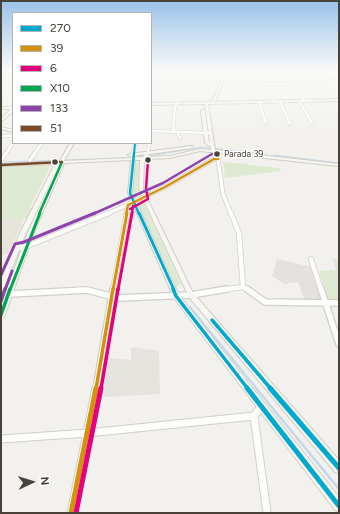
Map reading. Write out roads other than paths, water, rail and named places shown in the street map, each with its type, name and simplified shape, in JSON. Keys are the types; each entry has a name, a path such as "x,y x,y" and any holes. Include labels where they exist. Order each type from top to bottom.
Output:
{"main road":[{"path":"213,103 217,94"},
{"path":"152,104 339,100"},
{"path":"204,103 213,149"},
{"path":"1,107 12,107"},
{"path":"1,116 12,107"},
{"path":"1,120 12,107"},
{"path":"1,128 12,133"},
{"path":"1,132 12,133"},
{"path":"1,288 17,248 68,144"},
{"path":"1,315 10,294 25,248 60,160 71,144"},
{"path":"213,149 272,155 339,165"},
{"path":"1,161 175,156 194,150 213,149 339,161"},
{"path":"146,156 142,162 141,190 143,197 191,295 339,468"},
{"path":"133,157 130,193 131,203 176,296 339,506"},
{"path":"1,165 60,160"}],"street":[{"path":"173,132 175,104 179,94"},
{"path":"270,94 276,102"},
{"path":"298,94 305,101"},
{"path":"299,101 312,123"},
{"path":"259,102 266,123"},
{"path":"280,102 290,124"},
{"path":"152,131 209,133"},
{"path":"177,132 180,138"},
{"path":"1,136 12,133"},
{"path":"1,161 12,144"},
{"path":"30,160 41,144"},
{"path":"133,157 135,144"},
{"path":"146,156 150,144"},
{"path":"213,149 218,159 223,194 239,233 243,287"},
{"path":"17,248 25,248 131,203 165,187 214,159 218,159"},
{"path":"71,513 88,433 112,297 131,203"},
{"path":"311,259 339,344"},
{"path":"10,294 87,290 112,297 176,296 243,287 265,302 339,303"},
{"path":"261,407 254,416 267,513"},
{"path":"1,439 88,433 254,416"}],"waterway":[{"path":"215,94 211,103 216,103"},
{"path":"335,102 339,101"},
{"path":"149,156 203,147 267,154"},
{"path":"274,155 339,163"},
{"path":"4,162 126,158"},
{"path":"190,307 257,389"},
{"path":"256,388 339,489"}],"place":[{"name":"Parada 39","path":"217,154"}]}
